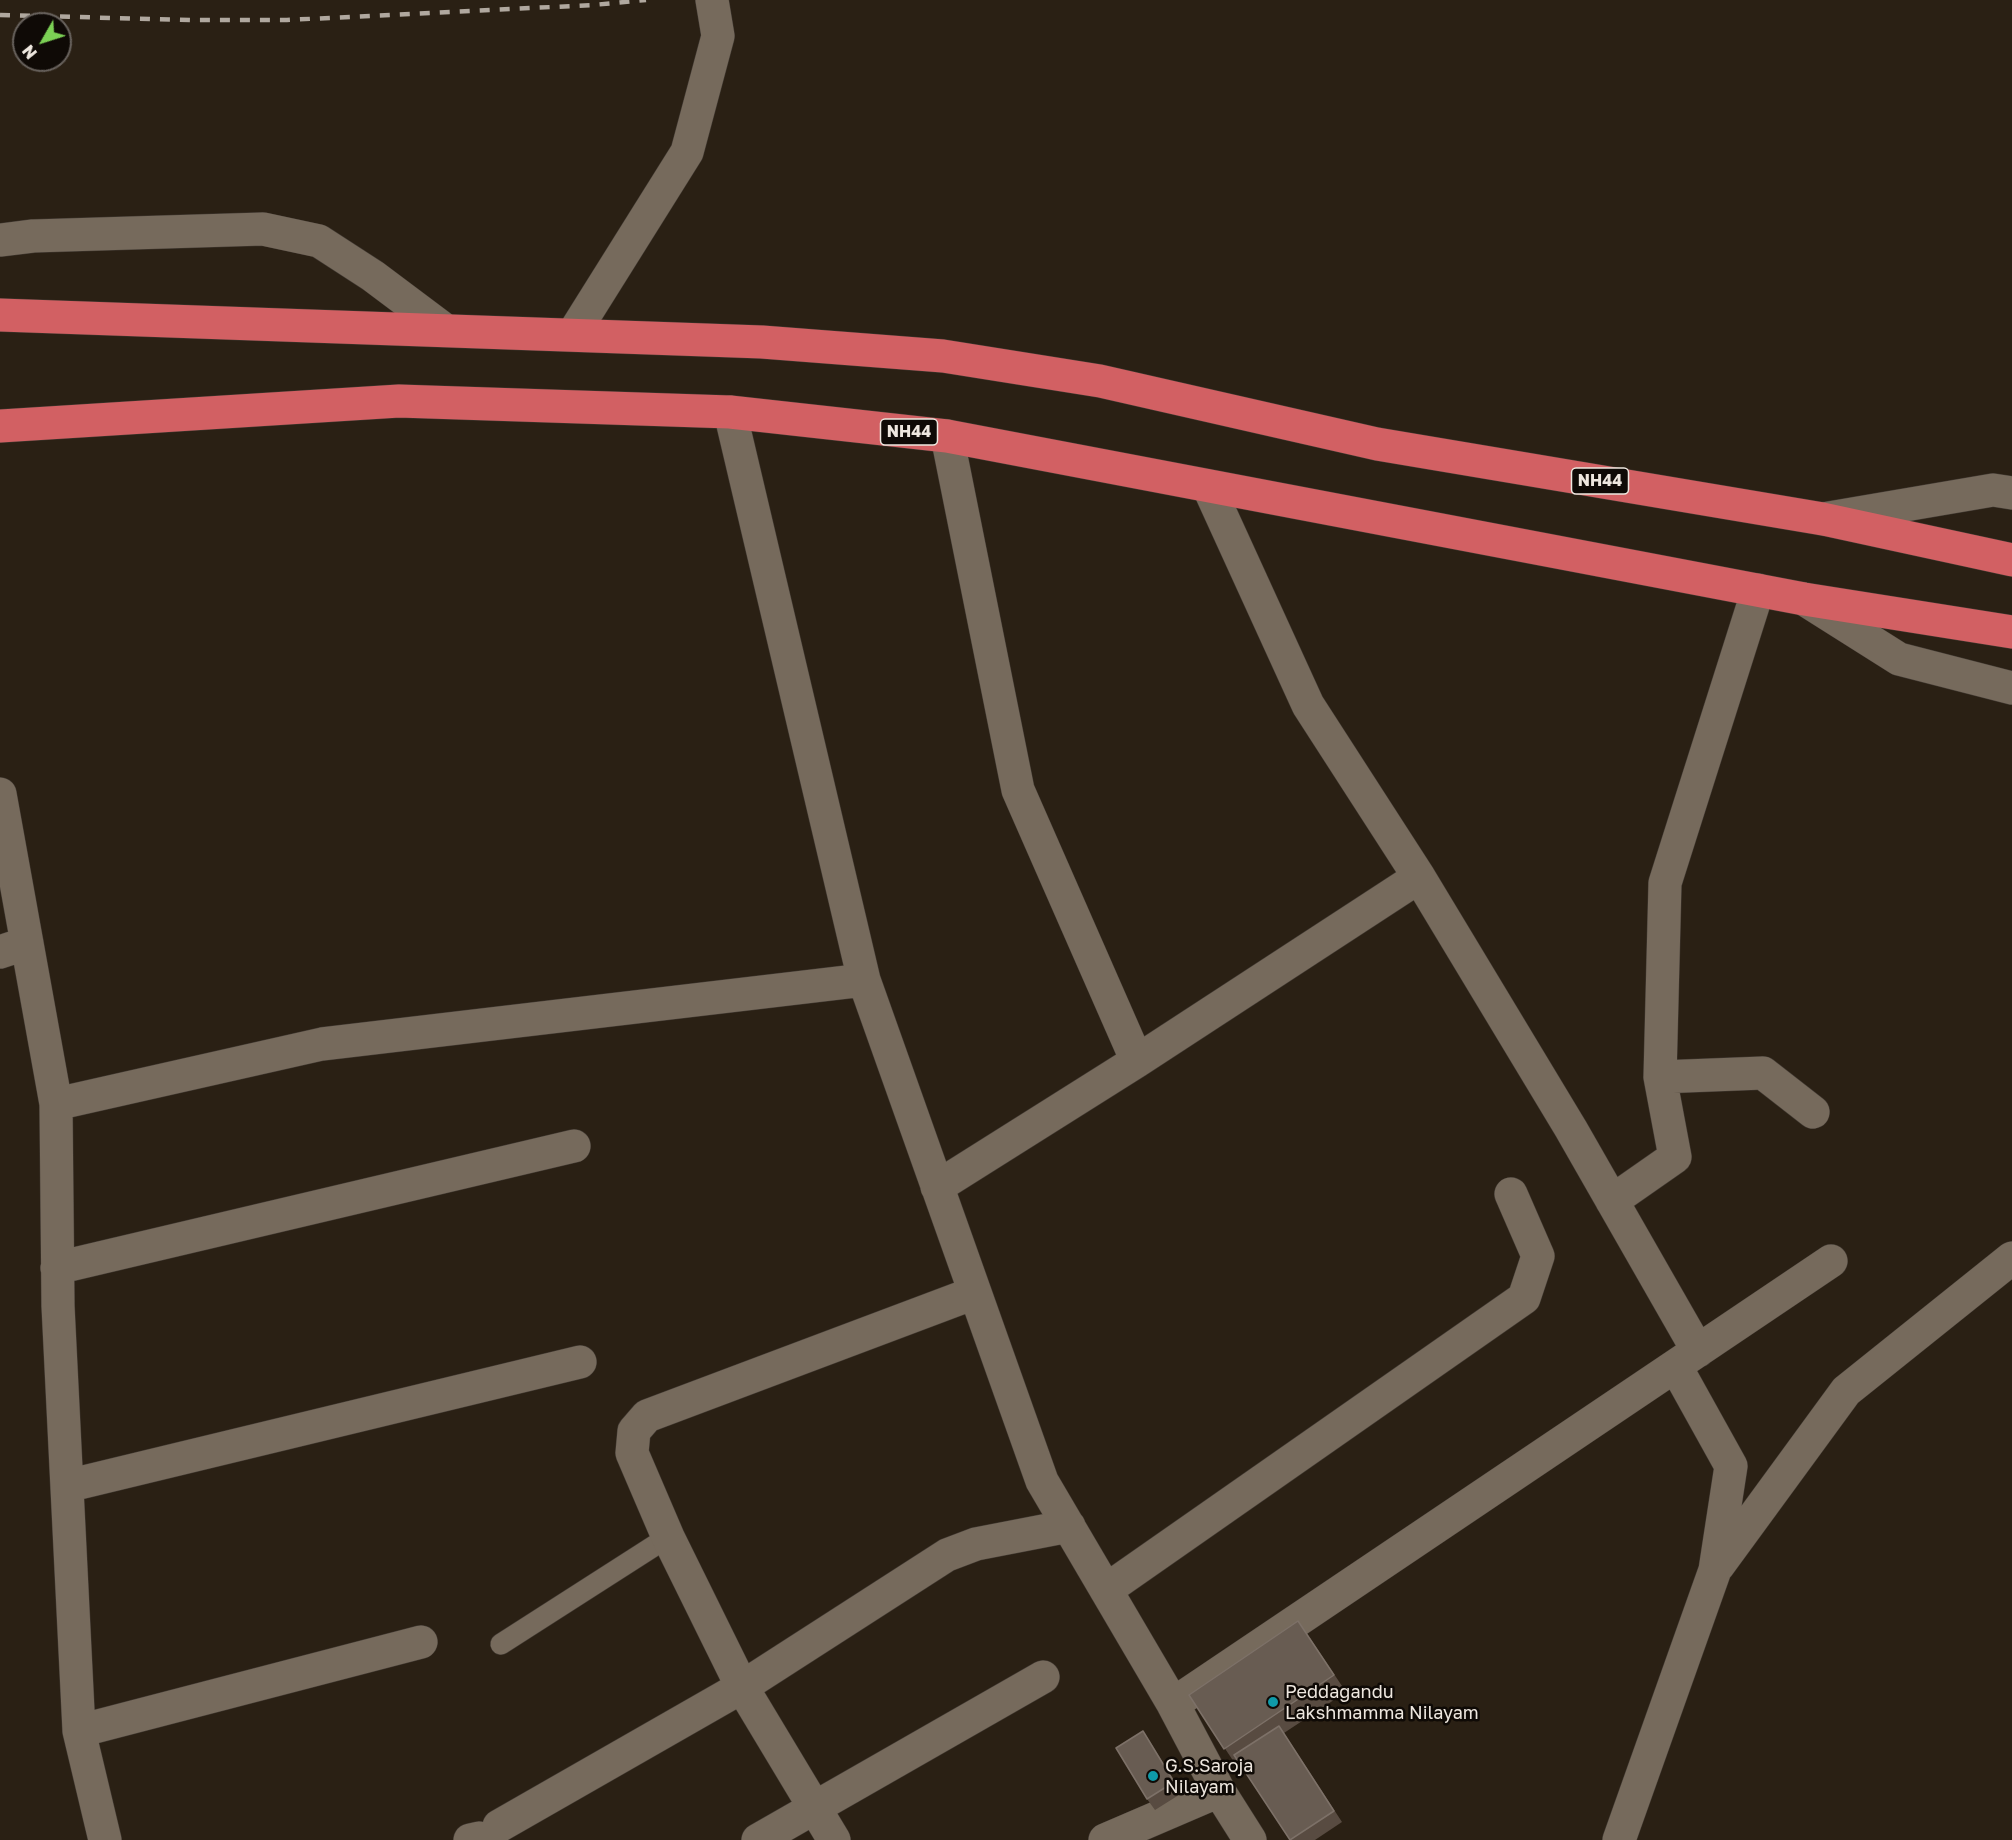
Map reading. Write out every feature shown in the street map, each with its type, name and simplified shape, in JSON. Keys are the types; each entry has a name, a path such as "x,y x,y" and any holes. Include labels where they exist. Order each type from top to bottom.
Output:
{"highway":[{"name":"NH44","path":"0,315 762,342 943,356 1100,381 1377,444 1823,519 2012,560"},
{"name":"NH44","path":"0,426 399,401 730,412 947,436 1804,599 2012,632"}],"street":[{"path":"573,334 687,152 718,36 712,0"},
{"path":"0,240 33,236 263,229 319,241 373,276 445,330"},
{"path":"730,412 864,980 1042,1481 1173,1704 1219,1791 1250,1840"},
{"path":"947,436 1017,790 1137,1061"},
{"path":"1208,486 1308,705 1419,877 1612,1201 1687,1359 1731,1466 1715,1570 1619,1840"},
{"path":"1823,519 1993,490 2012,493"},
{"path":"1612,1201 1675,1157 1660,1077 1665,883 1758,590"},
{"path":"1804,599 1899,659 2012,688"},
{"path":"0,794 13,947 56,1104 57,1268 80,1731 105,1840"},
{"path":"937,1187 1137,1061 1419,877"},
{"path":"56,1104 322,1044 864,980"},
{"path":"1660,1077 1763,1073 1813,1112"},
{"path":"57,1268 574,1146"},
{"path":"1106,1590 1524,1298 1538,1256 1511,1194"},
{"path":"1715,1570 1846,1391 2012,1258"},
{"path":"1173,1704 1831,1261"},
{"path":"834,1840 742,1687 668,1537 633,1453 634,1431 647,1416 974,1293"},
{"path":"67,1486 580,1362"},
{"path":"483,1835 742,1687 947,1555 976,1544 1069,1526"},
{"path":"80,1731 421,1642"},
{"path":"758,1840 1043,1677"},
{"path":"1105,1840 1219,1791"}],"lane":[{"path":"501,1644 668,1537"}],"building":[{"name":"Peddagandu Lakshmamma Nilayam","path":"1298,1621 1334,1675 1224,1749 1189,1695"},
{"name":"Peddagandu Lakshmamma Nilayam","path":"1279,1726 1334,1811 1290,1840 1234,1755"},
{"name":"G.S.Saroja Nilayam","path":"1143,1731 1174,1782 1147,1799 1116,1748"}],"railway":[{"path":"0,15 287,20 593,5 646,0"}],"place":[{"name":"Peddagandu Lakshmamma Nilayam","path":"1273,1702"},
{"name":"G.S.Saroja Nilayam","path":"1153,1776"}]}
